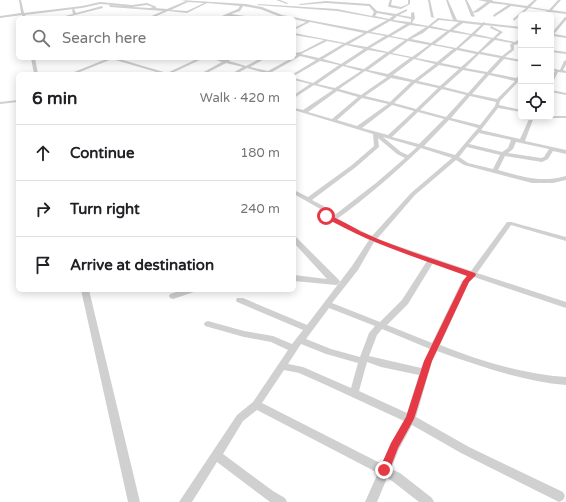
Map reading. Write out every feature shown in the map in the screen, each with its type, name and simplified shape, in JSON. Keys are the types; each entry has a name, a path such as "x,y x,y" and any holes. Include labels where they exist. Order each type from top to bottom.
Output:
{"street":[{"path":"20,0 24,16"},
{"path":"87,5 104,0"},
{"path":"110,6 127,0"},
{"path":"0,16 24,16 100,3 132,6 142,4 150,0"},
{"path":"180,0 210,1 261,8 281,16"},
{"path":"154,16 191,0"},
{"path":"277,0 287,3"},
{"path":"370,5 371,0"},
{"path":"390,0 389,6 401,8 409,4 408,0"},
{"path":"429,0 433,17"},
{"path":"447,0 455,20"},
{"path":"466,0 476,22"},
{"path":"479,0 566,13"},
{"path":"494,16 514,0"},
{"path":"514,20 536,0"},
{"path":"548,12 560,0"},
{"path":"132,6 138,1"},
{"path":"68,16 96,8 110,6 187,12 210,1"},
{"path":"472,13 477,12 491,1"},
{"path":"242,5 355,2 370,5 376,12 412,18"},
{"path":"338,10 343,3"},
{"path":"142,4 156,6 154,9 150,9"},
{"path":"87,5 91,10"},
{"path":"225,16 239,10 242,5"},
{"path":"250,5 338,10 373,18 518,43"},
{"path":"70,8 75,14"},
{"path":"86,16 91,10"},
{"path":"296,74 406,10"},
{"path":"373,18 376,12"},
{"path":"296,96 366,49 412,22 413,13"},
{"path":"228,15 238,16"},
{"path":"296,18 518,60"},
{"path":"554,32 564,23 566,18"},
{"path":"304,112 429,27 438,19 518,28"},
{"path":"296,29 310,20"},
{"path":"334,120 373,87 391,76 390,75 463,21"},
{"path":"358,128 391,104 414,82 464,43 484,23"},
{"path":"389,137 501,32 491,27"},
{"path":"296,34 488,74 518,82"},
{"path":"554,35 566,38"},
{"path":"298,55 327,40"},
{"path":"333,219 362,198 409,158 448,119 456,108 505,54 513,49 512,45 518,43"},
{"path":"554,51 566,53"},
{"path":"298,55 470,94 518,110"},
{"path":"33,60 36,72"},
{"path":"76,72 107,60"},
{"path":"119,60 160,72"},
{"path":"171,72 198,60"},
{"path":"221,60 249,66 264,72"},
{"path":"237,72 260,60"},
{"path":"269,72 289,60"},
{"path":"206,72 226,61"},
{"path":"554,78 566,61"},
{"path":"554,70 566,72"},
{"path":"296,80 448,119 514,139 566,152"},
{"path":"185,502 240,418 256,405 293,349 355,268 373,239 413,194 456,157 480,129 498,103 518,83"},
{"path":"554,92 566,94"},
{"path":"0,103 16,101"},
{"path":"296,110 456,157 466,164 494,172 532,181 553,181 566,178"},
{"path":"554,117 566,117"},
{"path":"522,141 531,120"},
{"path":"375,133 399,153 409,158"},
{"path":"308,200 354,166 377,146 375,133"},
{"path":"494,172 503,154 510,149 514,139"},
{"path":"466,145 503,154 542,160 546,158 552,148"},
{"path":"296,193 327,210 321,213 373,239 472,275 566,305"},
{"path":"371,502 395,446 410,419 434,347 466,281 472,275 509,223 566,239"},
{"path":"296,241 334,281 341,285"},
{"path":"354,393 363,359 373,333 405,302 431,260"},
{"path":"296,278 334,281"},
{"path":"85,292 134,502"},
{"path":"173,296 183,292"},
{"path":"240,300 309,329"},
{"path":"327,304 381,324 434,347 499,368 528,375 566,381"},
{"path":"208,324 244,334 273,339 293,349"},
{"path":"300,340 329,352 425,372"},
{"path":"283,366 300,370 410,419 465,450 559,496"},
{"path":"256,405 384,470 396,477 428,502"},
{"path":"216,455 281,502"}],"route":[{"path":"326,216 381,243 472,275 466,281 434,347 428,361 410,419 384,470"}]}
